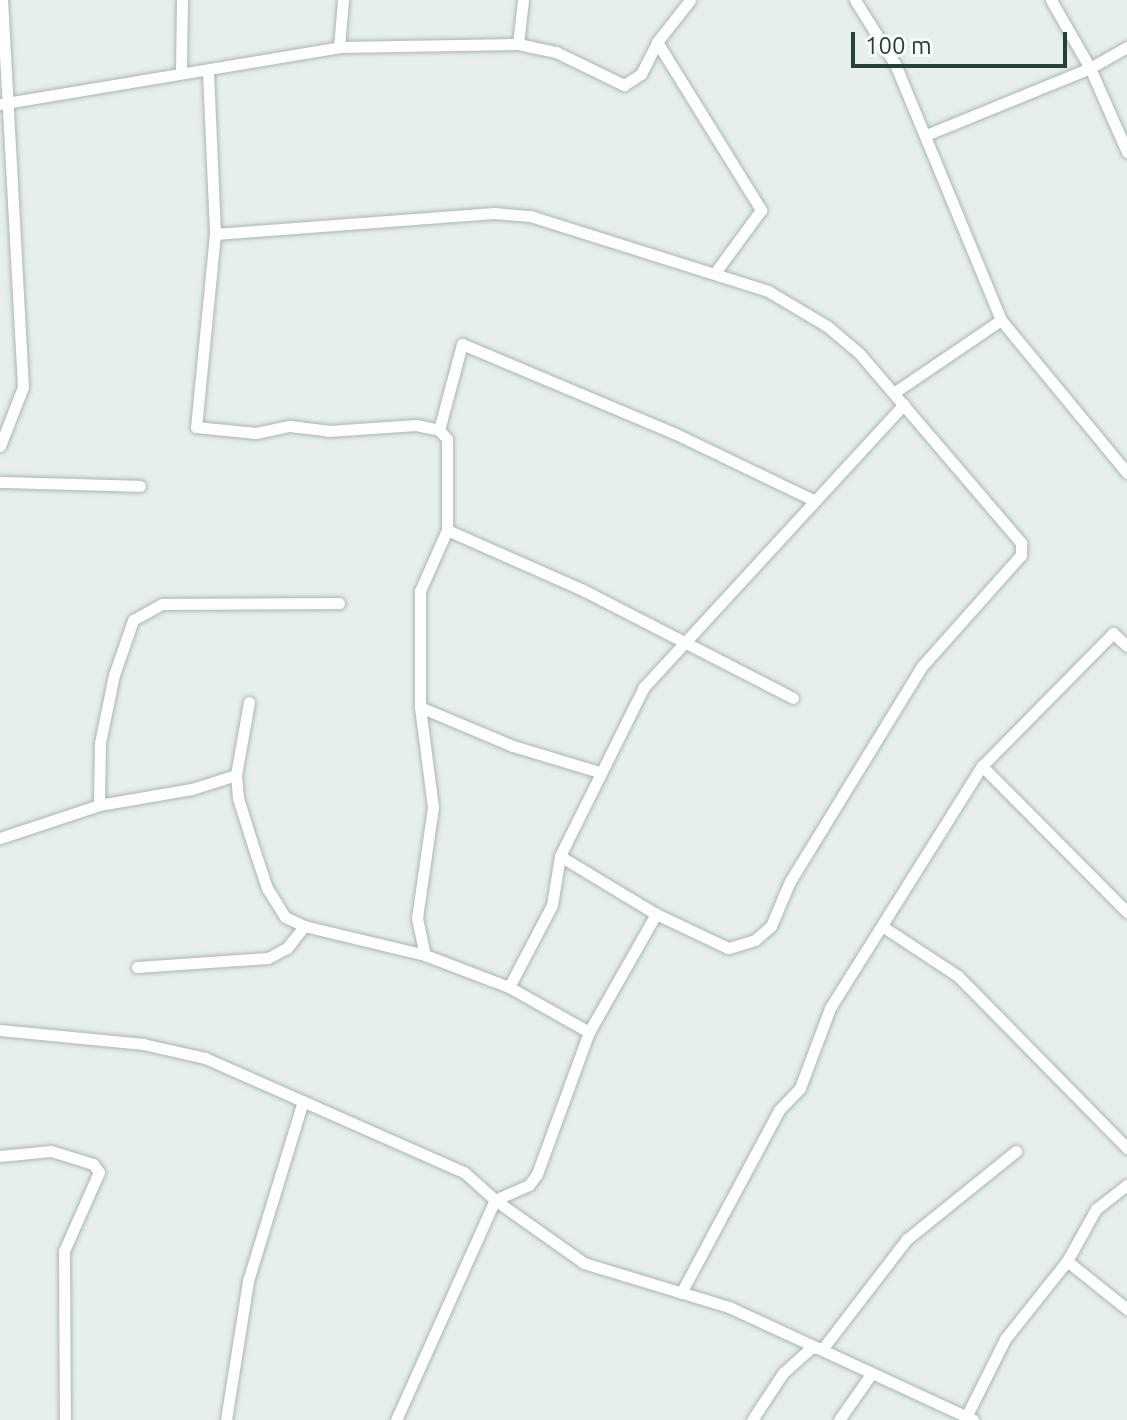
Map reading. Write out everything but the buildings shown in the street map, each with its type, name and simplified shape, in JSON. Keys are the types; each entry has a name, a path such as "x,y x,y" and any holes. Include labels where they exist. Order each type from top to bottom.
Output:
{"street":[{"path":"1,444 23,387 3,104 2,0"},
{"path":"181,72 182,0"},
{"path":"339,47 343,0"},
{"path":"518,44 523,0"},
{"path":"3,104 181,72 208,72 339,47 518,44 556,52 624,85 641,74 657,42 690,0"},
{"path":"855,0 895,64 1001,320 1127,473"},
{"path":"1051,0 1090,68 1127,152"},
{"path":"657,42 761,210 714,274"},
{"path":"926,135 1090,68 1127,47"},
{"path":"208,72 215,234 196,427 256,433 290,426 439,430 447,439 447,530 420,591 420,707 433,807 417,918 425,955"},
{"path":"215,234 494,213 530,216 714,274 793,303 859,353 1021,543 1021,555 922,666 790,881 771,926 755,940 728,948 656,914 560,856"},
{"path":"895,392 1001,320"},
{"path":"439,430 462,344 674,433 813,500"},
{"path":"509,987 552,905 560,856 599,772 644,687 904,404"},
{"path":"0,482 140,486"},
{"path":"447,530 684,641 793,698"},
{"path":"99,805 100,743 114,675 133,620 162,604 339,603"},
{"path":"681,1293 779,1110 800,1088 830,1008 885,928 982,766 1113,633 1127,646"},
{"path":"249,702 236,775 238,798 267,888 285,917 304,926 425,955 509,987 589,1032"},
{"path":"420,707 513,746 599,772"},
{"path":"982,766 1127,912"},
{"path":"0,838 99,805 192,789 236,775"},
{"path":"396,1420 495,1200 529,1185 537,1174 589,1032 656,914"},
{"path":"137,967 268,958 287,948 304,926"},
{"path":"885,928 958,976 1127,1148"},
{"path":"0,1030 143,1044 205,1058 464,1172 495,1200 584,1263 729,1307 970,1417 1005,1339 1067,1261 1096,1209 1127,1185"},
{"path":"226,1420 248,1281 303,1101"},
{"path":"0,1156 51,1151 93,1164 99,1172 64,1251 65,1420"},
{"path":"823,1348 907,1239 1016,1151"},
{"path":"1067,1261 1127,1309"},
{"path":"752,1420 783,1373 811,1348 823,1348"},
{"path":"839,1420 871,1374"}]}
